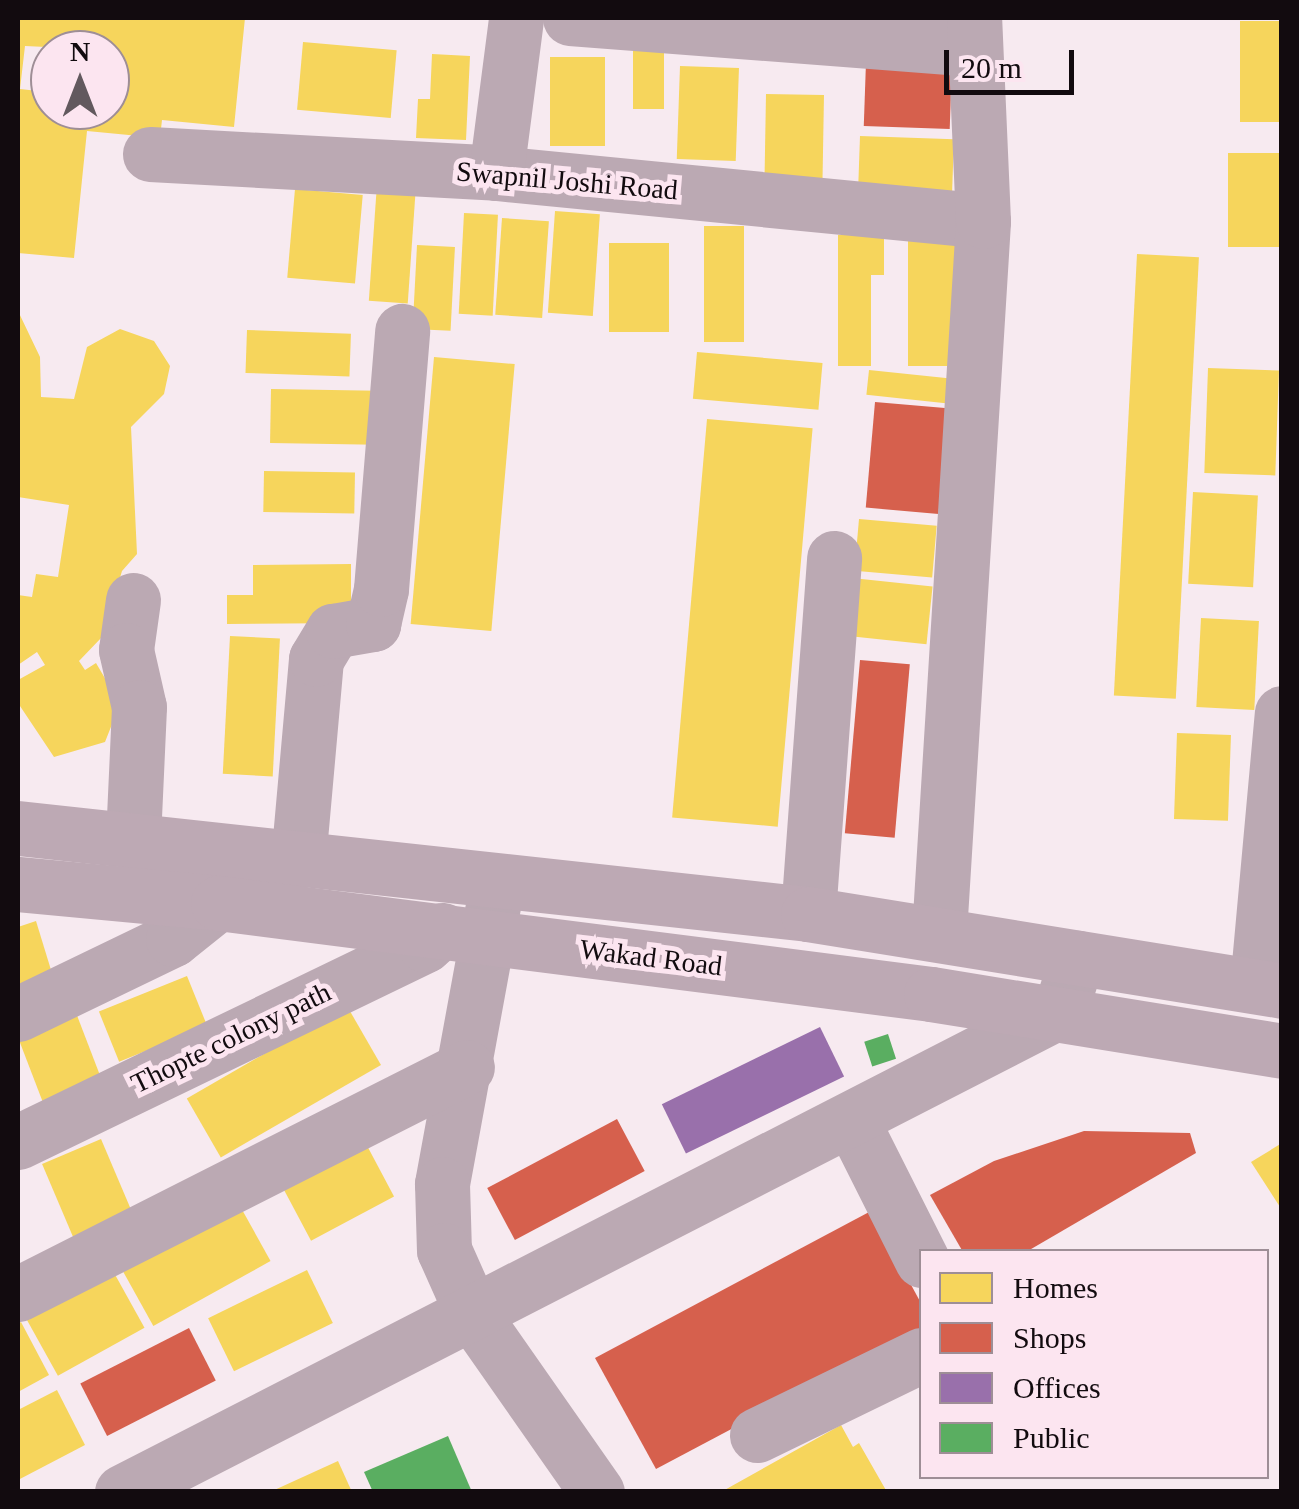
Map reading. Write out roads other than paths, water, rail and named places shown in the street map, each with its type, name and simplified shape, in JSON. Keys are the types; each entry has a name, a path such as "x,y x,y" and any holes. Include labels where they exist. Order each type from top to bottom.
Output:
{"main road":[{"name":"Wakad Road","path":"18,828 298,861 476,917 1060,1011 1282,1052"},
{"name":"Wakad Road","path":"18,884 218,902 476,917 808,914 1269,988"}],"street":[{"path":"496,173 516,18"},
{"path":"570,18 975,34 983,222 940,933"},
{"name":"Swapnil Joshi Road","path":"150,154 496,173 983,222"},
{"path":"298,861 316,659 333,631 373,624 381,590 402,331"},
{"path":"808,914 834,558"},
{"path":"133,600 126,650 139,706 133,839"},
{"path":"1269,988 1282,713"},
{"path":"18,1014 173,939 218,902"},
{"path":"476,917 466,1068 442,1184 444,1250 474,1315 597,1492"},
{"name":"Thopte colony path","path":"18,1142 476,917"},
{"path":"122,1492 474,1315 1060,1011 1077,958"},
{"path":"18,1294 466,1068"},
{"path":"851,1120 919,1254"},
{"path":"758,1436 919,1356"}]}
